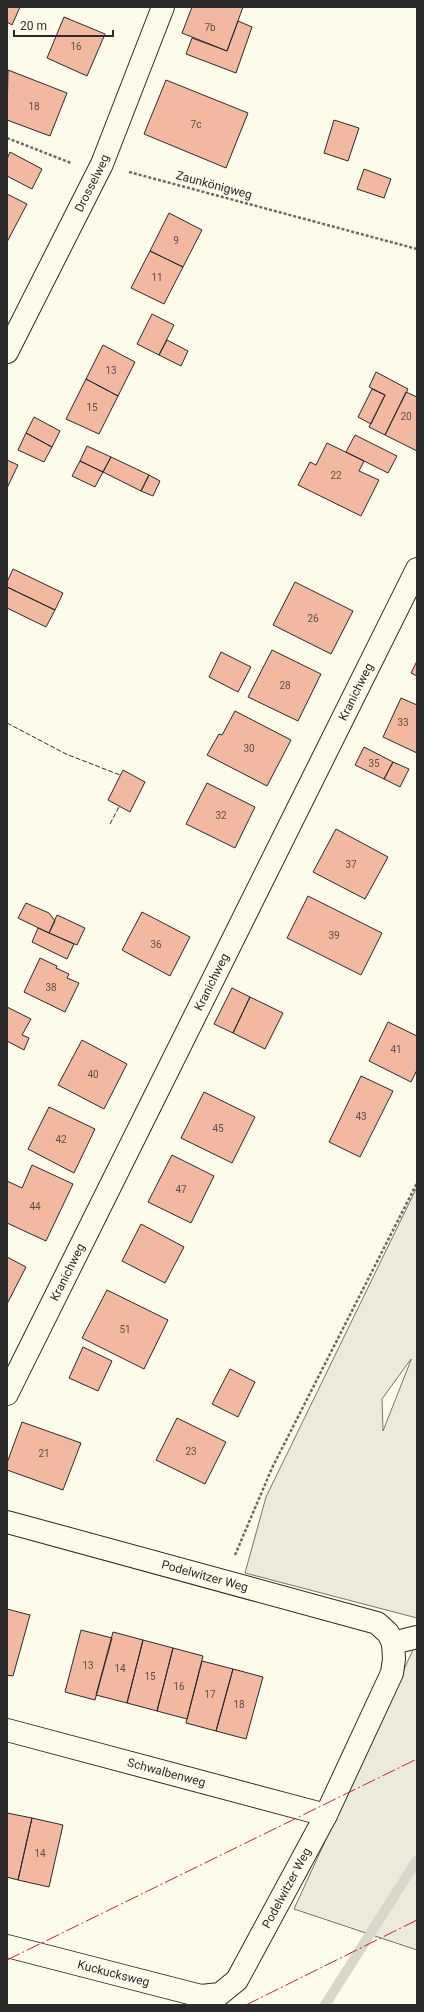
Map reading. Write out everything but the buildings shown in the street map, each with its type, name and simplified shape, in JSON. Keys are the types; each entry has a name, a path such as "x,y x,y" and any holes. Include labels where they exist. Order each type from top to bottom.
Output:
{"street":[{"name":"Drosselweg","path":"7,352 102,164 163,7"},
{"name":"Kranichweg","path":"7,1394 417,570"},
{"name":"Podelwitzer Weg","path":"7,1522 377,1623 388,1633 393,1643 394,1659 392,1673 326,1815 236,1980 220,1994"},
{"path":"393,1643 417,1637"},
{"name":"Schwalbenweg","path":"7,1730 326,1815"},
{"name":"Kuckucksweg","path":"7,1946 202,1996 220,1994"}],"path":[{"name":"Zaunkönigweg","path":"7,138 69,163 102,164 417,249"},
{"path":"224,1581 272,1468 417,1183"}],"shaded area":[{"path":"417,1187 417,1618 245,1573 266,1497","holes":["411,1360 383,1431 382,1399"]},
{"path":"417,1641 417,1950 294,1909"}],"waterway":[{"path":"325,2005 417,1860"}],"fence":[{"path":"7,723 66,754 120,775"},
{"path":"110,824 119,807"}],"power":[{"path":"7,1960 417,1759"},
{"path":"246,2005 417,1920"}]}
